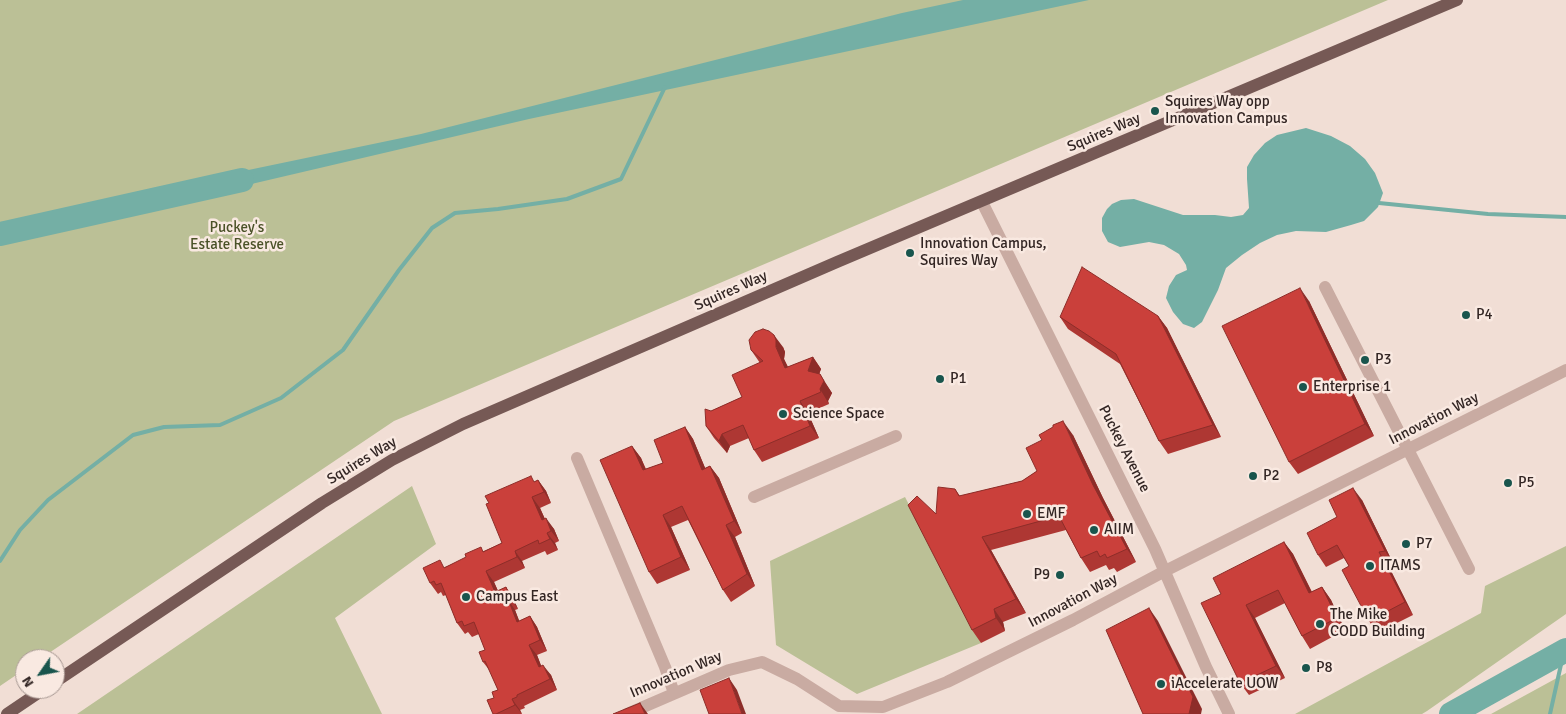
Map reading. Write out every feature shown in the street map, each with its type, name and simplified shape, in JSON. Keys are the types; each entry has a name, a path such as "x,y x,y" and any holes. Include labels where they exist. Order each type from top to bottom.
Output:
{"main road":[{"name":"Squires Way","path":"65,675 322,503 368,474 463,424 837,262 1457,0"},
{"path":"7,714 29,699"}],"street":[{"name":"Puckey Avenue","path":"982,202 1155,549 1206,667 1229,714"},
{"path":"1325,287 1469,569"},
{"name":"Innovation Way","path":"627,714 728,670 762,662 797,679 839,706 883,707 947,682 1073,620 1164,571 1566,370"},
{"path":"754,497 896,436"},
{"path":"577,458 666,667 674,693"}],"green space":[{"name":"Puckey's Estate Reserve","path":"0,0 1388,0 394,421 55,649 15,649 15,676 0,686"},
{"path":"412,486 436,544 335,618 382,714 77,714"},
{"path":"905,497 981,643 857,694 776,645 770,561"},
{"path":"1566,546 1566,614 1427,711 1422,714 1295,714 1481,613 1485,586"},
{"path":"1566,673 1566,714 1491,714"}],"water":[{"path":"963,0 1089,0 529,119 213,193 210,178 421,134 902,13"},
{"path":"1306,128 1331,136 1350,146 1365,159 1375,173 1383,193 1378,207 1364,221 1351,225 1326,232 1296,231 1277,235 1260,243 1226,268 1218,290 1202,322 1194,328 1183,324 1173,312 1166,298 1169,286 1176,275 1187,270 1179,254 1164,245 1149,242 1120,247 1108,242 1102,231 1102,218 1107,209 1112,204 1121,200 1134,199 1183,215 1231,217 1243,215 1249,208 1247,167 1254,155 1265,143 1277,135"}],"building":[{"path":"1082,267 1158,316 1213,425 1159,441 1116,354 1060,317"},
{"name":"Enterprise 1","path":"1300,288 1365,424 1289,462 1222,326"},
{"path":"763,329 774,335 776,347 785,368 813,357 808,371 820,374 824,381 820,389 821,392 800,401 810,426 754,450 743,425 722,434 719,441 706,426 705,409 711,411 742,397 732,375 763,361 751,350 749,340 755,332"},
{"path":"1063,421 1093,485 1127,549 1107,558 1105,554 1100,557 1097,551 1081,558 1059,516 982,537 1016,599 994,609 996,618 972,630 908,505 917,496 936,514 938,487 955,489 959,496 1022,481 1037,471 1026,448 1042,440 1039,435 1053,427 1053,425"},
{"path":"685,427 702,470 710,466 734,521 726,525 747,574 723,590 682,506 663,515 681,557 649,572 600,460 632,446 643,470 663,463 654,440"},
{"path":"531,476 534,482 538,480 544,492 532,497 542,520 546,518 551,531 547,533 550,539 539,544 538,540 515,551 517,557 486,571 495,592 506,587 510,598 508,599 517,622 530,616 540,640 529,645 539,667 543,665 550,679 517,695 517,697 512,699 515,705 493,714 487,700 494,698 492,692 498,690 479,652 485,650 474,622 464,626 462,621 457,623 441,583 436,585 434,581 430,583 423,568 440,560 444,568 466,557 465,554 481,547 483,552 502,543 486,504 489,503 485,496"},
{"name":"ITAMS","path":"1353,488 1385,551 1379,552 1405,602 1369,621 1342,570 1349,566 1337,545 1318,555 1307,533 1337,517 1329,500"},
{"name":"The Mike CODD Building","path":"1284,542 1309,593 1322,587 1337,618 1302,636 1278,590 1246,605 1276,666 1240,683 1201,603 1221,594 1213,578"},
{"name":"iAccelerate UOW","path":"1149,608 1193,697 1189,714 1143,714 1106,630"},
{"path":"729,678 742,714 709,714 700,690"},
{"path":"640,703 645,714 613,714"}],"waterway":[{"path":"0,561 20,530 48,500 133,435 164,427 220,425 281,398 343,350 399,270 432,228 455,213 567,199 621,179 665,87"},
{"path":"0,234 242,180"},
{"path":"1379,203 1488,214 1566,217"},
{"path":"1451,714 1566,650"},
{"path":"1550,714 1564,651"}],"place":[{"name":"Squires Way opp Innovation Campus","path":"1155,111"},
{"name":"Innovation Campus, Squires Way","path":"910,253"},
{"name":"P4","path":"1466,315"},
{"name":"P3","path":"1365,360"},
{"name":"P1","path":"940,379"},
{"name":"Enterprise 1","path":"1303,387"},
{"name":"Science Space","path":"783,414"},
{"name":"P2","path":"1253,476"},
{"name":"P5","path":"1508,483"},
{"name":"EMF","path":"1027,514"},
{"name":"AIIM","path":"1094,530"},
{"name":"P7","path":"1406,544"},
{"name":"ITAMS","path":"1370,566"},
{"name":"P9","path":"1060,575"},
{"name":"Campus East","path":"466,597"},
{"name":"The Mike CODD Building","path":"1320,624"},
{"name":"P8","path":"1306,668"},
{"name":"iAccelerate UOW","path":"1161,684"}]}
